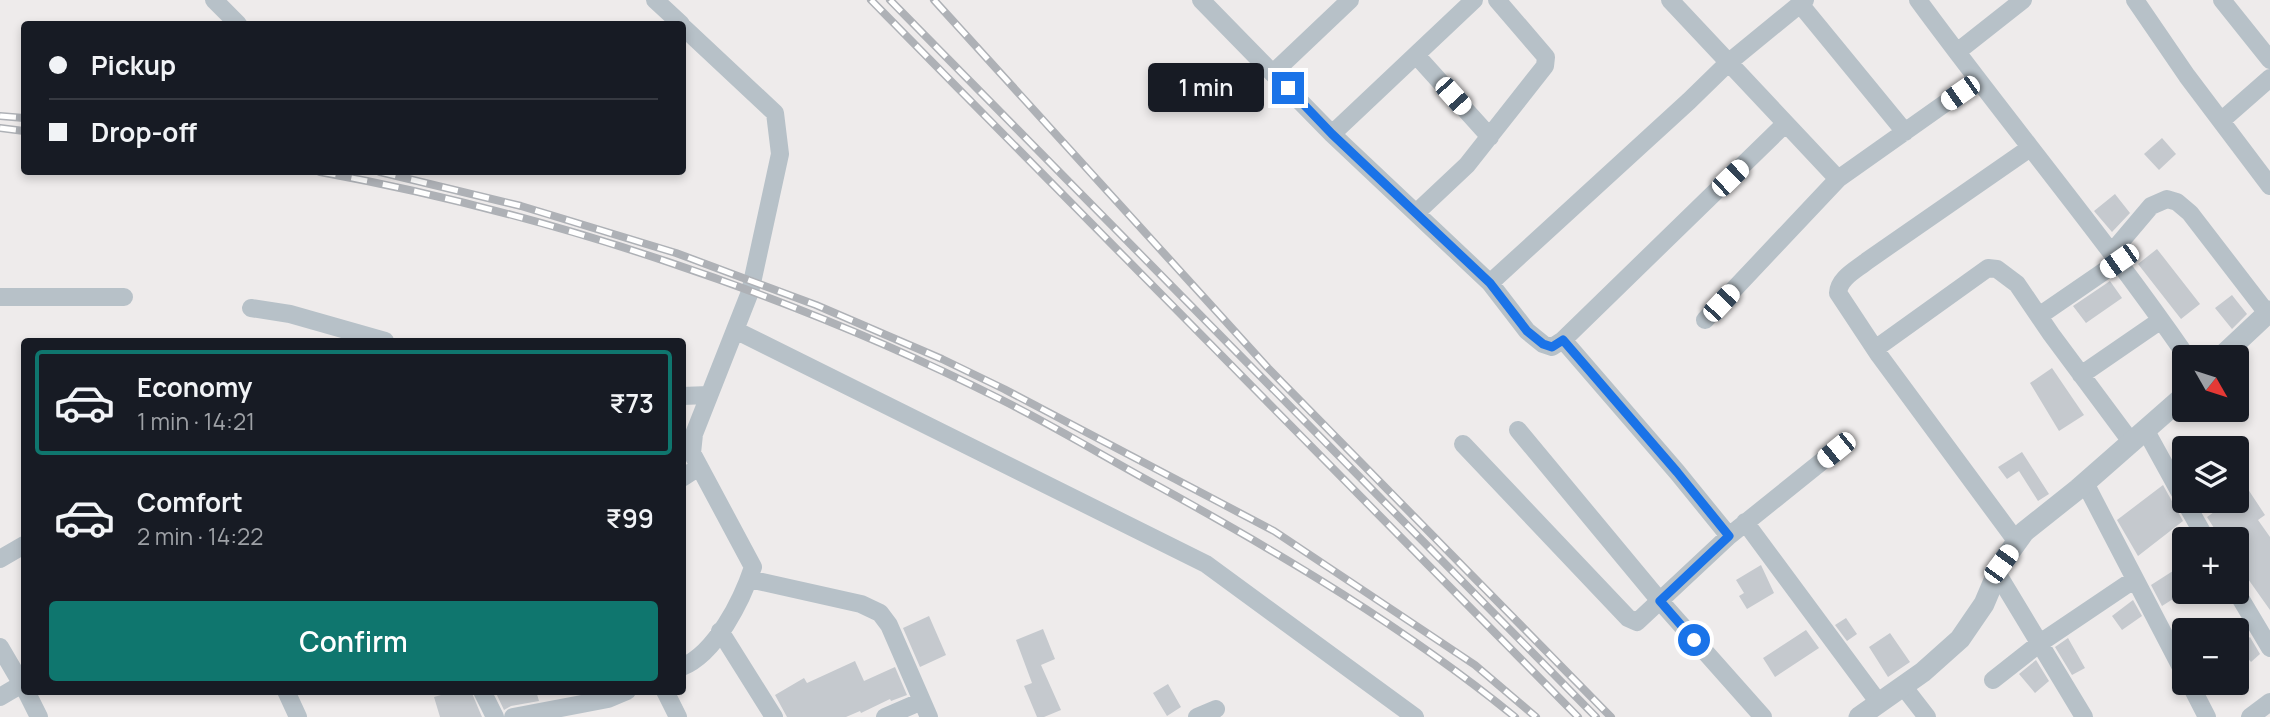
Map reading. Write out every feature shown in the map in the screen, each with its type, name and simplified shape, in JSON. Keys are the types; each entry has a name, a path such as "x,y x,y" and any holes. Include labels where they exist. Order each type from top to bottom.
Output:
{"street":[{"path":"214,0 235,21"},
{"path":"655,0 678,21"},
{"path":"1201,0 1332,134 1490,283 1527,331 1543,344 1552,347 1563,340 1785,124"},
{"path":"1273,73 1350,0"},
{"path":"1332,134 1474,0"},
{"path":"1416,213 1467,164 1545,66 1546,57 1497,0"},
{"path":"1670,0 1838,179"},
{"path":"1918,0 2115,257 2179,345"},
{"path":"1957,52 2023,0"},
{"path":"2135,0 2270,186"},
{"path":"2222,0 2270,61"},
{"path":"1490,283 1728,63 1802,2 1905,132"},
{"path":"686,29 775,113 780,154 750,292 694,435 692,453 752,567 746,589 720,631 696,662 686,666"},
{"path":"1416,55 1490,137"},
{"path":"2221,121 2270,78"},
{"path":"1705,320 1838,179 1978,80"},
{"path":"2017,542 1875,349 1838,293 1841,281 2030,148"},
{"path":"2039,316 2115,257 2151,206 2167,199 2177,202 2190,213 2269,312 2234,345"},
{"path":"1875,349 1987,268 1997,269 2017,284 2081,375 2139,437 2172,483"},
{"path":"0,297 124,297"},
{"path":"251,308 290,314 373,338"},
{"path":"2081,375 2161,320"},
{"path":"314,323 322,338"},
{"path":"735,330 1206,564 1415,717"},
{"path":"1563,340 1729,536"},
{"path":"686,397 709,395"},
{"path":"1859,717 1903,686 1961,639 1984,604 1997,573 2024,532 2172,407"},
{"path":"1518,430 1660,601 1763,717"},
{"path":"1463,444 1628,618 1637,622 1745,522 1836,450"},
{"path":"686,475 699,467"},
{"path":"2085,483 2172,650"},
{"path":"1745,522 1879,703"},
{"path":"0,559 21,547"},
{"path":"1997,573 2077,714"},
{"path":"749,579 860,604 880,613 888,625 925,709 885,717"},
{"path":"1993,680 2039,643 2135,579"},
{"path":"2244,604 2270,648"},
{"path":"720,631 774,717"},
{"path":"0,647 21,683"},
{"path":"1903,686 1927,717"},
{"path":"0,697 21,689"},
{"path":"28,695 39,717"},
{"path":"288,695 298,717"},
{"path":"484,695 495,717"},
{"path":"513,717 618,695"},
{"path":"667,695 678,717"},
{"path":"2196,695 2207,717"},
{"path":"2250,717 2270,702"},
{"path":"1197,717 1216,709"}],"building":[{"path":"2162,138 2176,154 2159,170 2144,154"},
{"path":"2115,194 2130,213 2112,232 2094,211"},
{"path":"2157,249 2200,304 2181,319 2138,264"},
{"path":"2110,281 2122,298 2086,323 2073,306"},
{"path":"2232,295 2247,314 2232,329 2215,308"},
{"path":"2052,368 2084,415 2059,431 2030,383"},
{"path":"2022,452 2049,494 2038,501 2019,471 2007,479 1998,467"},
{"path":"2163,485 2172,501 2172,513 2179,513 2183,521 2138,556 2117,520"},
{"path":"2249,491 2265,515 2258,520 2270,537 2270,610 2249,580 2249,527 2213,527 2207,517 2213,513 2249,513"},
{"path":"1761,565 1774,593 1747,609 1739,596 1744,593 1736,580"},
{"path":"2172,572 2172,600 2162,606 2151,585"},
{"path":"2133,600 2142,616 2122,630 2112,616"},
{"path":"929,616 946,655 920,667 903,628"},
{"path":"1846,618 1857,634 1847,641 1835,625"},
{"path":"1043,629 1055,659 1041,665 1061,710 1037,717 1024,686 1032,683 1016,640"},
{"path":"1806,630 1819,648 1775,677 1763,658"},
{"path":"1890,633 1910,662 1888,677 1869,647"},
{"path":"2068,638 2085,668 2072,675 2055,647"},
{"path":"2249,638 2260,654 2251,662 2249,660"},
{"path":"2036,660 2049,681 2035,693 2019,674"},
{"path":"855,661 864,681 895,667 907,695 846,717 787,717 775,695 804,678 807,683"},
{"path":"1168,684 1181,707 1167,716 1153,693"},
{"path":"473,695 482,717 440,717 434,697"},
{"path":"497,695 537,695 539,701 511,706 504,710"}],"railway":[{"path":"871,0 1578,717"},
{"path":"890,0 1596,717"},
{"path":"934,0 1268,368 1611,717"},
{"path":"0,116 21,118"},
{"path":"0,128 21,131"},
{"path":"335,175 406,189 581,234 754,292 921,361 1040,420 1296,566 1431,653 1515,717"},
{"path":"392,175 521,206 676,253 816,305 942,359 1274,531 1475,665 1536,717"}],"route":[{"path":"1288,88 1332,134 1490,283 1527,331 1543,344 1552,347 1563,340 1729,536 1660,601 1694,640"}]}
